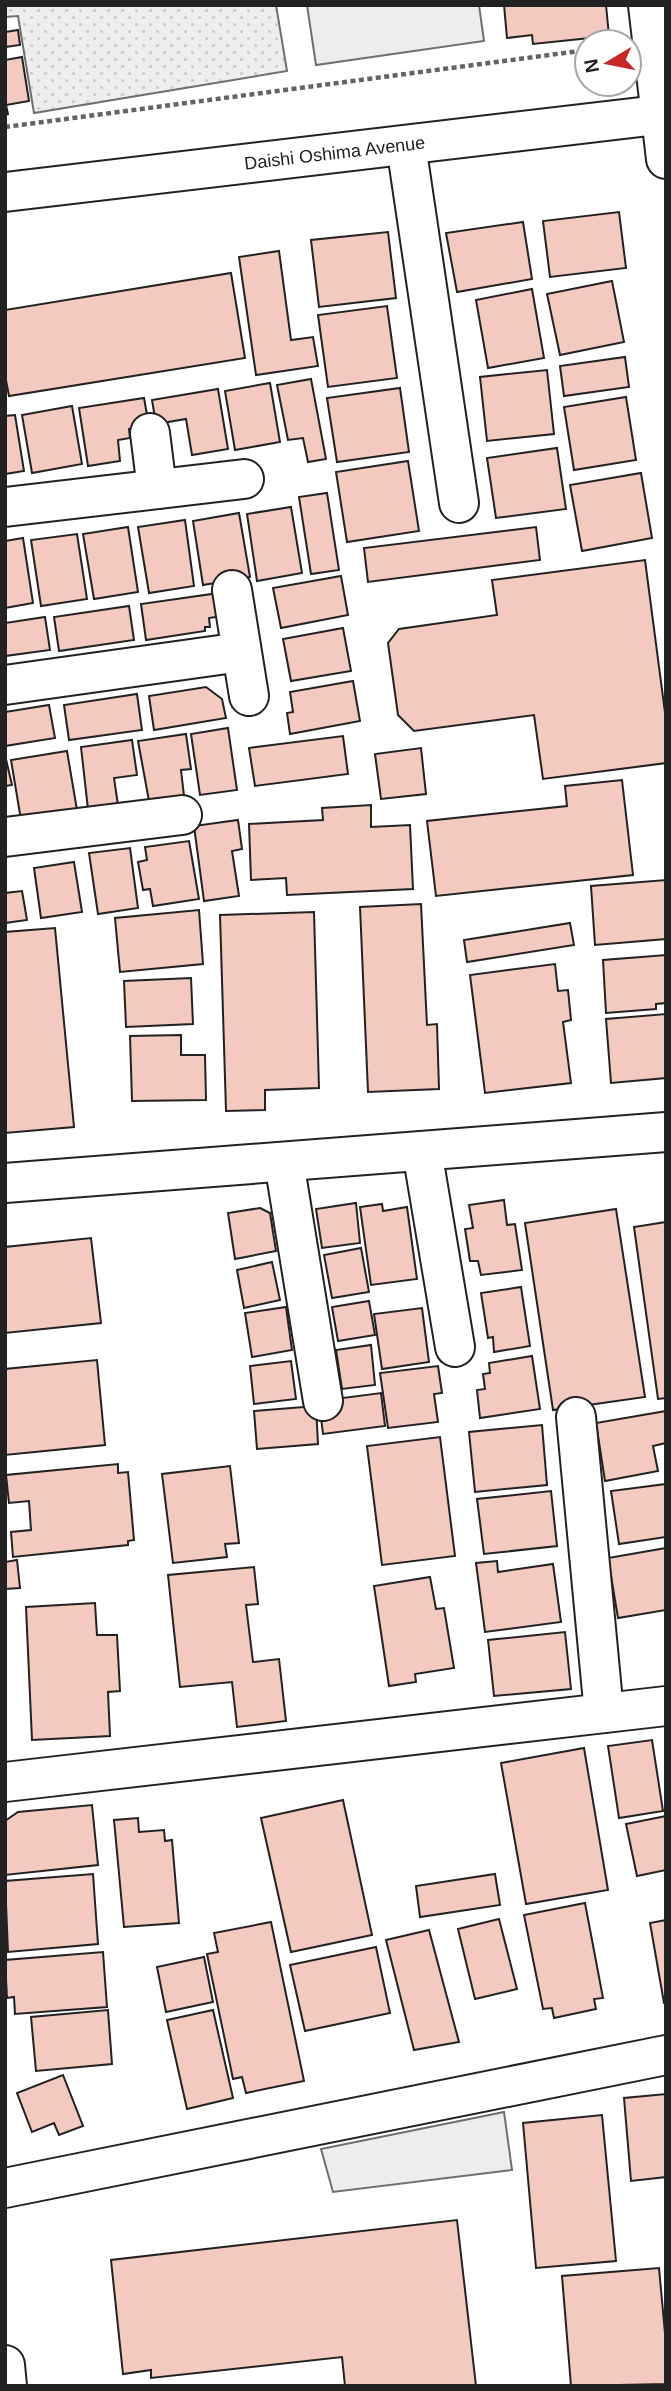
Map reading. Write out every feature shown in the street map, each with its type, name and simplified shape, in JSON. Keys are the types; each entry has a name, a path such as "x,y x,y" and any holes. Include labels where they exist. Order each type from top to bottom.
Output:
{"street":[{"path":"648,5 663,114 666,159"},
{"name":"Daishi Oshima Avenue","path":"5,192 663,114"},
{"path":"406,145 459,503"},
{"path":"150,433 157,489"},
{"path":"5,507 244,479"},
{"path":"232,590 249,696"},
{"path":"5,685 241,652"},
{"path":"5,837 182,815"},
{"path":"5,1183 666,1132"},
{"path":"422,1151 455,1347"},
{"path":"284,1162 323,1401"},
{"path":"576,1417 604,1713"},
{"path":"5,1782 666,1706"},
{"path":"5,2188 666,2055"},
{"path":"5,2365 7,2386"}],"path":[{"path":"5,127 573,52"}],"shaded area":[{"path":"5,5 276,5 287,71 34,113 18,16 5,17"},
{"path":"307,5 479,5 484,41 316,65"},
{"path":"504,2112 512,2170 333,2192 321,2149"}],"building":[{"path":"504,5 606,5 608,28 573,28 573,40 533,44 532,35 507,38"},
{"path":"18,30 20,45 5,47 5,32"},
{"path":"22,57 29,101 6,105 8,114 5,115 5,60"},
{"path":"619,212 626,268 550,277 543,221"},
{"path":"523,222 532,279 457,292 446,233"},
{"path":"388,232 396,298 319,307 311,240"},
{"path":"279,251 291,340 313,337 318,366 256,375 239,257"},
{"path":"231,273 245,358 9,396 5,375 5,310"},
{"path":"612,281 624,342 560,355 547,294"},
{"path":"532,289 544,358 488,368 476,300"},
{"path":"387,306 397,378 328,387 318,315"},
{"path":"625,357 629,387 564,396 560,366"},
{"path":"547,370 554,434 487,441 480,377"},
{"path":"311,379 326,459 308,462 303,438 288,440 277,385"},
{"path":"270,383 280,442 235,450 225,391"},
{"path":"400,388 409,452 337,462 327,398"},
{"path":"218,389 228,449 192,455 186,419 156,424 152,400"},
{"path":"626,397 636,460 574,470 564,407"},
{"path":"144,398 149,426 129,429 130,438 118,440 120,461 88,466 79,408"},
{"path":"72,406 82,464 32,473 22,415"},
{"path":"15,415 24,471 5,474 5,416"},
{"path":"557,448 566,509 496,518 487,458"},
{"path":"408,461 419,531 347,542 336,472"},
{"path":"641,473 652,538 582,551 570,485"},
{"path":"327,493 339,570 311,574 299,497"},
{"path":"291,507 302,573 257,581 247,514"},
{"path":"239,513 250,577 203,585 193,521"},
{"path":"185,520 194,586 149,593 138,527"},
{"path":"128,527 138,592 94,599 83,534"},
{"path":"536,527 540,560 368,582 364,548"},
{"path":"77,534 87,599 41,606 31,540"},
{"path":"23,538 33,603 5,608 5,541"},
{"path":"645,560 666,720 666,763 543,779 534,715 414,731 398,715 388,643 399,629 497,615 492,580"},
{"path":"341,576 348,615 281,628 273,588"},
{"path":"219,593 222,616 209,618 210,627 205,627 205,631 146,640 141,604"},
{"path":"129,606 134,640 59,651 54,617"},
{"path":"45,617 50,650 5,656 5,623"},
{"path":"343,628 351,671 291,681 283,639"},
{"path":"353,681 360,721 290,734 287,713 293,712 290,692"},
{"path":"206,687 222,699 226,718 154,730 149,696"},
{"path":"137,694 142,730 69,740 64,705"},
{"path":"49,705 55,738 5,746 5,712"},
{"path":"228,728 237,790 200,795 191,734"},
{"path":"186,734 191,769 181,770 184,796 149,801 138,741"},
{"path":"343,736 348,774 255,786 249,748"},
{"path":"132,740 137,775 114,778 118,805 88,809 81,747"},
{"path":"421,748 426,794 381,799 375,754"},
{"path":"67,751 77,810 21,820 11,760"},
{"path":"5,755 12,785 5,786"},
{"path":"622,780 633,875 436,896 427,821 567,806 565,786"},
{"path":"371,805 371,827 410,825 413,889 287,895 286,878 251,880 249,824 323,820 322,808"},
{"path":"238,820 242,849 232,851 239,896 204,901 194,826"},
{"path":"189,841 199,899 153,906 150,889 143,890 138,862 147,860 145,847"},
{"path":"130,848 138,908 98,914 89,853"},
{"path":"74,862 82,912 41,918 34,868"},
{"path":"666,880 666,939 595,945 591,886"},
{"path":"22,891 27,920 5,923 5,893"},
{"path":"421,904 427,1025 437,1024 439,1089 368,1092 360,907"},
{"path":"199,910 203,964 120,972 115,918"},
{"path":"314,912 319,1088 265,1090 265,1110 226,1111 220,915"},
{"path":"570,923 574,945 467,962 464,940"},
{"path":"55,928 74,1127 5,1133 5,932"},
{"path":"666,955 666,1003 656,1004 656,1009 606,1013 603,960"},
{"path":"555,964 558,991 568,990 571,1020 563,1022 571,1083 485,1093 470,975"},
{"path":"191,978 193,1024 126,1027 124,981"},
{"path":"666,1014 666,1078 611,1083 606,1019"},
{"path":"181,1035 181,1055 205,1055 206,1100 132,1101 130,1036"},
{"path":"504,1200 507,1225 515,1224 522,1270 481,1275 478,1261 470,1261 465,1229 473,1228 469,1205"},
{"path":"356,1203 360,1243 322,1248 316,1209"},
{"path":"382,1204 383,1211 407,1207 417,1279 371,1285 360,1207"},
{"path":"260,1208 270,1213 276,1251 235,1259 228,1213"},
{"path":"616,1209 645,1397 553,1410 525,1223"},
{"path":"666,1222 666,1398 658,1399 634,1227"},
{"path":"91,1238 101,1323 5,1333 5,1247"},
{"path":"361,1248 369,1292 332,1298 324,1255"},
{"path":"272,1262 280,1300 244,1308 237,1270"},
{"path":"521,1287 530,1346 494,1352 493,1337 488,1338 481,1293"},
{"path":"369,1301 375,1335 338,1341 332,1307"},
{"path":"286,1307 292,1350 252,1357 245,1313"},
{"path":"422,1308 429,1362 382,1369 374,1314"},
{"path":"371,1345 375,1385 342,1389 336,1350"},
{"path":"532,1356 540,1409 480,1418 477,1390 485,1389 483,1374 490,1373 489,1363"},
{"path":"97,1360 105,1445 5,1455 5,1369"},
{"path":"291,1361 296,1399 254,1404 250,1366"},
{"path":"438,1366 442,1393 434,1394 438,1422 388,1428 380,1373"},
{"path":"381,1393 385,1426 323,1434 319,1401"},
{"path":"316,1406 318,1444 257,1449 254,1411"},
{"path":"666,1411 666,1443 653,1446 658,1471 605,1481 596,1423"},
{"path":"542,1425 547,1485 475,1492 469,1432"},
{"path":"440,1437 455,1556 382,1565 367,1446"},
{"path":"118,1464 118,1473 128,1472 134,1540 128,1541 128,1545 13,1557 11,1532 31,1530 29,1501 9,1503 6,1475"},
{"path":"230,1466 239,1543 225,1544 227,1557 173,1563 162,1474"},
{"path":"666,1484 666,1537 619,1544 611,1491"},
{"path":"551,1491 557,1546 484,1554 477,1499"},
{"path":"666,1548 666,1610 618,1618 608,1558"},
{"path":"17,1560 20,1588 5,1589 5,1562"},
{"path":"497,1561 498,1572 553,1564 561,1622 485,1632 476,1563"},
{"path":"254,1567 258,1604 246,1605 253,1662 279,1659 286,1721 237,1727 232,1682 180,1687 168,1575"},
{"path":"430,1577 436,1609 444,1608 454,1668 415,1674 416,1682 389,1686 374,1586"},
{"path":"95,1603 97,1635 117,1635 120,1691 108,1692 110,1736 32,1740 26,1607"},
{"path":"565,1632 571,1689 494,1696 488,1640"},
{"path":"652,1740 663,1811 619,1818 608,1746"},
{"path":"584,1748 608,1890 526,1904 501,1763"},
{"path":"343,1800 372,1935 291,1952 261,1818"},
{"path":"92,1805 98,1865 5,1875 5,1821 18,1812"},
{"path":"666,1816 666,1870 637,1876 626,1824"},
{"path":"138,1818 139,1832 164,1830 165,1841 172,1840 179,1923 124,1927 114,1820"},
{"path":"93,1874 98,1944 8,1952 5,1881"},
{"path":"495,1874 500,1905 420,1917 416,1886"},
{"path":"585,1903 603,1998 594,1999 596,2009 554,2018 552,2008 543,2009 524,1915"},
{"path":"499,1919 517,1989 475,1999 458,1929"},
{"path":"666,1920 666,2003 664,2003 650,1923"},
{"path":"271,1922 304,2081 246,2093 242,2077 233,2079 207,1954 218,1952 214,1933"},
{"path":"429,1930 459,2042 414,2050 386,1940"},
{"path":"376,1947 390,2013 305,2031 290,1965"},
{"path":"103,1952 107,2007 15,2014 14,1997 7,1998 5,1960"},
{"path":"204,1957 213,2002 166,2012 157,1967"},
{"path":"108,2010 112,2064 36,2071 31,2017"},
{"path":"213,2010 233,2098 187,2109 167,2020"},
{"path":"63,2075 83,2126 59,2135 54,2123 32,2132 17,2093"},
{"path":"666,2094 666,2177 631,2181 624,2098"},
{"path":"602,2115 616,2261 536,2268 523,2123"},
{"path":"457,2220 476,2386 345,2386 342,2357 151,2378 151,2370 123,2374 111,2260"},
{"path":"659,2268 666,2344 666,2384 571,2386 562,2276"}]}
